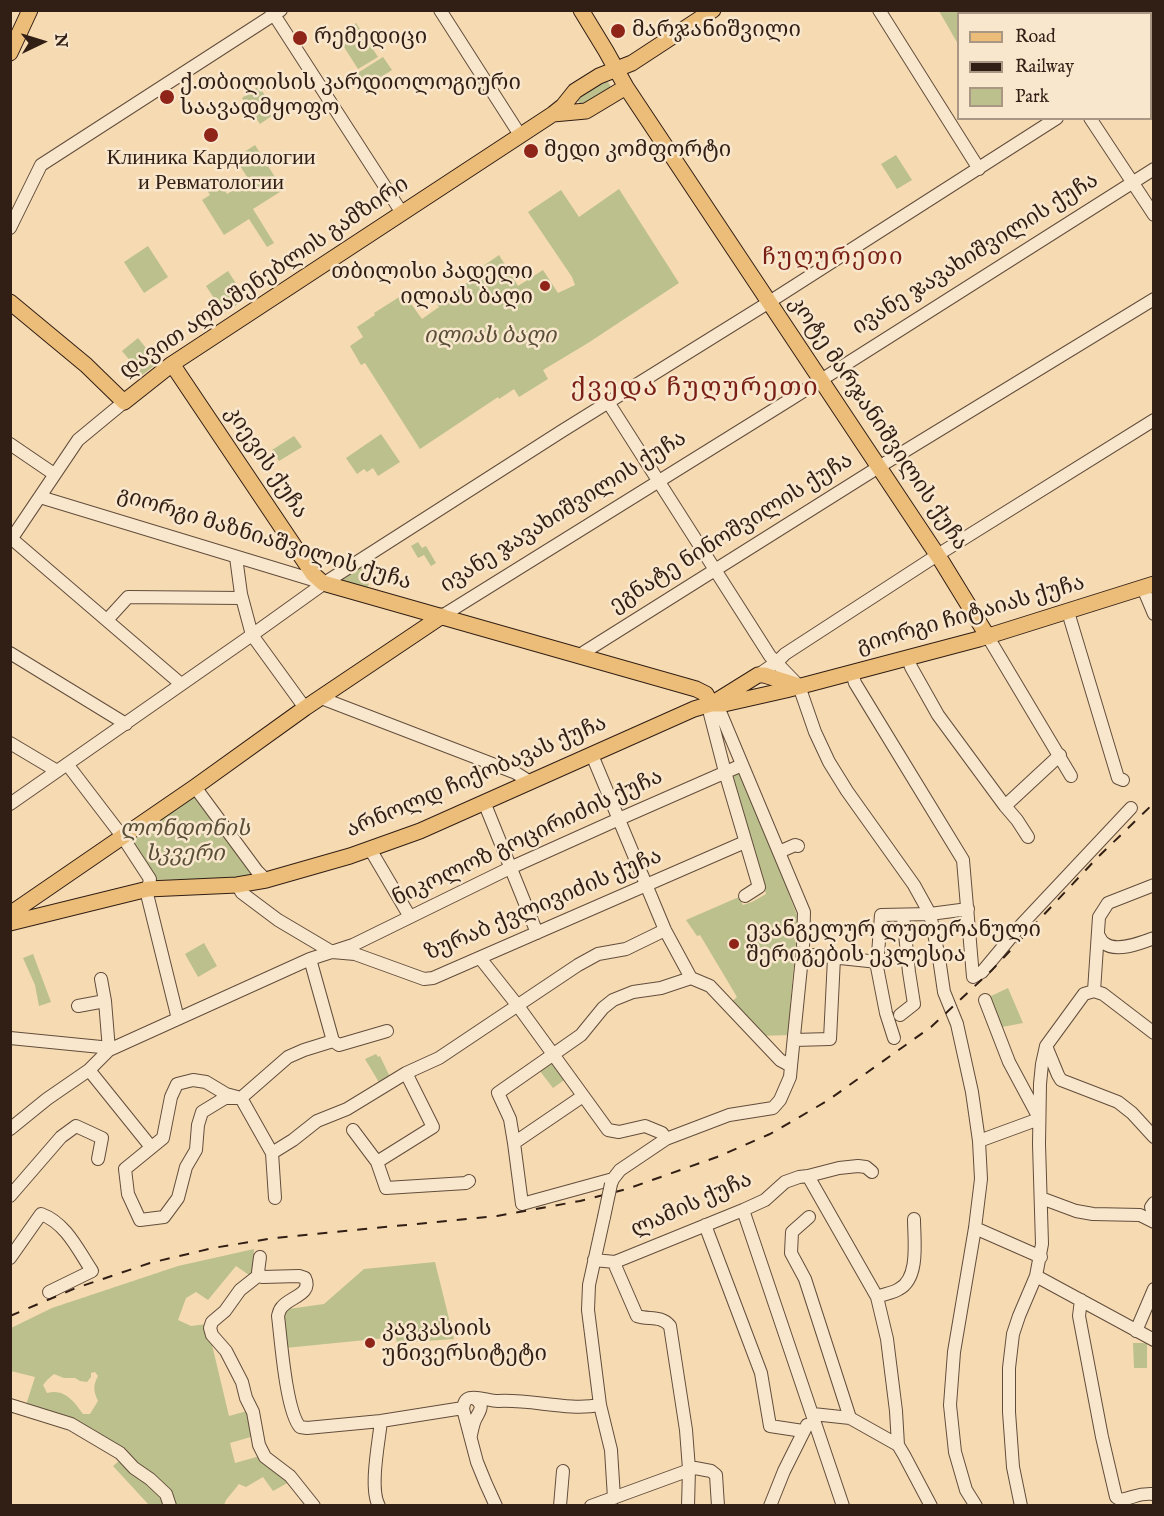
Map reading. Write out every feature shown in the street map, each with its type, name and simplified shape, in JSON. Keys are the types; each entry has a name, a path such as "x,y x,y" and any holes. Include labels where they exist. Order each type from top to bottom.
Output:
{"main road":[{"path":"10,53 30,10"},
{"name":"კოტე მარჯანიშვილის ქუჩა","path":"581,10 626,87 938,555 988,637"},
{"path":"616,69 632,63 713,10"},
{"name":"დავით აღმაშენებლის გამზირი","path":"124,402 172,364 563,106 574,104 575,91 598,76 616,69"},
{"path":"574,104 586,111 626,87"},
{"path":"10,302 86,365 124,402"},
{"name":"კიევის ქუჩა","path":"172,364 313,574 324,583"},
{"name":"გიორგი მაზნიაშვილის ქუჩა","path":"324,583 696,689 716,702"},
{"name":"გიორგი ჩიტაიას ქუჩა","path":"716,702 759,684 799,686 988,637 1148,586"},
{"name":"ივანე ჯავახიშვილის ქუჩა","path":"16,917 122,836 305,708 442,616"},
{"name":"გიორგი ჩიტაიას ქუჩა","path":"759,684 799,686"},
{"name":"არნოლდ ჩიქობავას ქუჩა","path":"16,917 148,889 237,885 266,880 350,856 420,831 716,702"}],"street":[{"path":"440,10 520,135"},
{"path":"879,10 979,169"},
{"path":"10,228 41,165 275,12 402,213"},
{"path":"10,804 324,583 1054,120"},
{"path":"1091,120 1154,215"},
{"name":"ივანე ჯავახიშვილის ქუჩა","path":"442,616 1154,169"},
{"name":"ეგნატე ნინოშვილის ქუჩა","path":"578,656 879,467 1154,299"},
{"name":"დავით აღმაშენებლის გამზირი","path":"11,540 78,440 124,402"},
{"path":"608,402 770,657 799,686 815,732 829,762 847,791 915,885 930,914 944,992 957,1024 972,1092 979,1141 981,1179 954,1352 950,1406 955,1452 966,1490 976,1506"},
{"path":"759,684 785,654 1154,420"},
{"path":"10,444 54,474"},
{"name":"გიორგი მაზნიაშვილის ქუჩა","path":"40,497 324,583"},
{"path":"11,540 181,684"},
{"path":"236,557 242,598 252,635 305,708"},
{"path":"1148,586 1154,614"},
{"path":"107,620 128,597 242,598"},
{"path":"1068,612 1118,778 1123,780"},
{"name":"კოტე მარჯანიშვილის ქუჩა","path":"988,637 1071,776"},
{"path":"10,653 126,724"},
{"path":"908,658 938,715 1028,837"},
{"path":"852,673 855,683 963,860 973,977 982,972 1022,924 1131,808"},
{"path":"321,698 516,773 530,782"},
{"path":"614,1498 611,1450 600,1405 588,1310 589,1285 612,1181 629,1163 666,1139 729,1115 773,1108 780,1100 792,1066 804,912 716,702"},
{"path":"716,702 710,714 759,887 745,896"},
{"path":"10,743 62,768 122,836 150,879 147,894 178,1019"},
{"path":"592,755 665,930 691,978 710,986 780,1060 792,1066"},
{"path":"1005,806 1060,755"},
{"name":"ნიკოლოზ გოცირიძის ქუჩა","path":"109,1050 310,959 353,945 510,868 742,765"},
{"path":"195,787 266,880"},
{"path":"484,802 537,933"},
{"name":"ზურაბ ქვლივიძის ქუჩა","path":"237,885 242,893 278,920 332,951 355,954 424,979 433,978 480,958 745,842"},
{"path":"779,852 795,845 798,846"},
{"path":"370,849 410,916"},
{"path":"1094,991 1099,917 1108,903 1154,885"},
{"path":"894,1038 886,1013 877,967 881,915 930,914 968,909"},
{"path":"900,1015 914,1004 903,915"},
{"path":"272,1152 294,1140 317,1121 346,1109 406,1073 439,1058 578,965 598,954 626,949 665,930"},
{"path":"1098,935 1104,944 1114,947 1133,946 1154,938"},
{"path":"802,954 878,962"},
{"path":"480,958 518,1006 608,1130 619,1132 645,1126 662,1133 666,1139"},
{"path":"794,1040 830,1039 834,958"},
{"path":"310,959 333,1041 339,1045 387,1031"},
{"path":"612,1181 522,1203 510,1119 498,1093 581,1035 603,1008 613,1000 633,992 662,988 691,978"},
{"path":"101,979 109,1050"},
{"path":"1021,1506 1013,1467 1009,1368 1013,1334 1041,1257 1039,1119 1041,1074 1046,1046 1084,994 1094,991 1103,994 1154,1033"},
{"path":"985,1000 1009,1062 1039,1119"},
{"path":"78,1006 105,1001"},
{"path":"10,1038 101,1047 109,1050"},
{"path":"274,1198 272,1152 241,1098 226,1094 206,1082 193,1080 177,1084 171,1097 163,1138 125,1169 128,1194 140,1220 164,1217 178,1198 186,1167 196,1149 198,1125 202,1112 225,1098 241,1098 288,1057 333,1041"},
{"path":"1046,1046 1061,1080 1118,1102 1154,1137"},
{"path":"10,1129 88,1070 109,1050"},
{"path":"88,1070 151,1147"},
{"path":"377,1162 433,1127 406,1073"},
{"path":"514,1143 584,1096"},
{"path":"979,1141 1039,1119"},
{"path":"10,1196 61,1137 76,1126 102,1138 98,1159"},
{"path":"353,1130 377,1162 386,1188 469,1182"},
{"name":"ლამის ქუჩა","path":"594,1260 614,1263 765,1200 785,1182 798,1177 858,1166 866,1167 872,1172"},
{"path":"808,1176 877,1297 887,1339 898,1445 931,1506"},
{"path":"1041,1198 1076,1211 1093,1214 1140,1215 1153,1212"},
{"path":"743,1210 843,1506"},
{"path":"10,1258 41,1214 63,1227 92,1270 49,1292"},
{"path":"808,1217 792,1232 791,1253 805,1279 850,1418"},
{"path":"877,1297 899,1290 906,1285 911,1276 914,1263 914,1219"},
{"path":"705,1225 760,1373 770,1426 803,1431"},
{"path":"975,1228 1041,1257"},
{"path":"260,1257 258,1272 260,1275"},
{"path":"614,1263 637,1316 659,1318 670,1326 686,1430 689,1469 688,1506"},
{"path":"260,1275 262,1277 299,1276 305,1278 307,1283 302,1293 282,1306 279,1316 289,1399 295,1421 300,1427 381,1421 464,1410"},
{"path":"260,1275 240,1290 225,1311 212,1322 210,1328 212,1335 226,1351 242,1382 253,1412 259,1445 265,1457 295,1481 314,1506"},
{"path":"1036,1276 1154,1340"},
{"path":"1136,1331 1154,1289"},
{"path":"1081,1300 1079,1316 1116,1497 1122,1500 1150,1492"},
{"path":"496,1506 483,1477 471,1440 464,1410 466,1400 474,1398 497,1401 513,1400 584,1408 600,1405"},
{"path":"471,1440 481,1405 474,1398"},
{"path":"464,1410 470,1416 497,1401"},
{"path":"10,1405 71,1424 120,1453 134,1468 166,1494 170,1506"},
{"path":"813,1414 850,1418 898,1445"},
{"path":"770,1506 803,1431 813,1414"},
{"path":"379,1506 375,1486 381,1421"},
{"path":"591,1506 695,1468 711,1471 716,1475 718,1506"},
{"path":"560,1506 563,1471"}],"green space":[{"path":"939,11 991,11 957,12 957,42"},
{"path":"356,23 378,57 358,69 337,36"},
{"path":"383,57 392,70 365,87 356,74"},
{"path":"607,80 611,87 606,94 593,102 580,104 579,97 601,81"},
{"path":"259,86 276,113 260,124 242,98"},
{"path":"255,145 283,190 253,209 274,243 267,247 249,219 224,235 202,200 210,195 207,190 220,182 227,194 249,180 235,158"},
{"path":"896,155 912,180 897,189 881,164"},
{"name":"ილიას ბაღი","path":"619,189 679,283 543,370 548,379 519,397 514,389 499,399 498,397 420,449 365,363 361,365 350,346 363,337 357,327 404,294 422,319 439,307 437,304 481,273 479,269 499,255 518,286 543,270 558,293 575,285 572,277 528,212 561,190 579,217"},
{"path":"148,246 168,277 144,293 124,262"},
{"path":"228,271 246,299 224,313 206,286"},
{"path":"138,338 158,363 142,375 122,351"},
{"path":"381,434 400,462 378,476 373,468 367,472 364,469 357,474 346,458"},
{"path":"294,436 302,447 279,461 272,450"},
{"path":"418,542 422,548 426,546 436,563 431,566 424,555 418,558 411,546"},
{"path":"369,557 371,570 367,592 336,583"},
{"path":"742,771 800,923 788,1035 760,1036 729,1004 737,997 700,935 697,936 686,920 739,897 743,905 766,894 731,775"},
{"name":"ლონდონის სკვერი","path":"194,791 252,873 240,879 156,880 127,836"},
{"path":"204,943 217,966 198,977 185,954"},
{"path":"33,954 51,1002 39,1006 35,985 23,958"},
{"path":"1008,988 1023,1023 1002,1027 989,997"},
{"path":"376,1054 380,1056 391,1079 380,1084 365,1059"},
{"path":"553,1060 567,1078 553,1088 539,1070"},
{"path":"254,1249 252,1277 236,1266 208,1300 196,1292 186,1298 178,1320 191,1326 207,1324 229,1416 247,1411 254,1436 230,1443 235,1463 260,1456 291,1481 273,1491 263,1477 246,1487 239,1484 224,1505 149,1505 113,1466 129,1453 93,1429 65,1415 26,1405 35,1377 11,1371 11,1328 52,1308 178,1266","holes":["95,1372 98,1376 94,1388 98,1401 90,1414 83,1414 72,1400 59,1392 47,1393 43,1385 54,1374 87,1382 91,1373"]},
{"path":"435,1262 454,1339 397,1343 396,1337 285,1348 281,1310 324,1304 364,1269"},
{"path":"1133,1343 1147,1343 1147,1368 1134,1368"}],"railway":[{"path":"10,1316 76,1288 150,1263 213,1248 274,1238 497,1216 580,1201 627,1189 717,1157 770,1134 827,1101 931,1027 992,970 1097,858 1154,803"}],"place":[{"name":"მარჯანიშვილი","path":"618,31"},
{"name":"რემედიცი","path":"300,38"},
{"name":"ქ.თბილისის კარდიოლოგიური საავადმყოფო","path":"167,97"},
{"name":"Клиника Кардиологии и Ревматологии","path":"211,135"},
{"name":"მედი კომფორტი","path":"531,151"},
{"name":"თბილისი პადელი ილიას ბაღი","path":"545,286"},
{"name":"ევანგელურ ლუთერანული შერიგების ეკლესია","path":"734,944"},
{"name":"კავკასიის უნივერსიტეტი","path":"370,1343"}],"district":[{"name":"ჩუღურეთი","path":"833,259"},
{"name":"ქვედა ჩუღურეთი","path":"695,390"}]}
